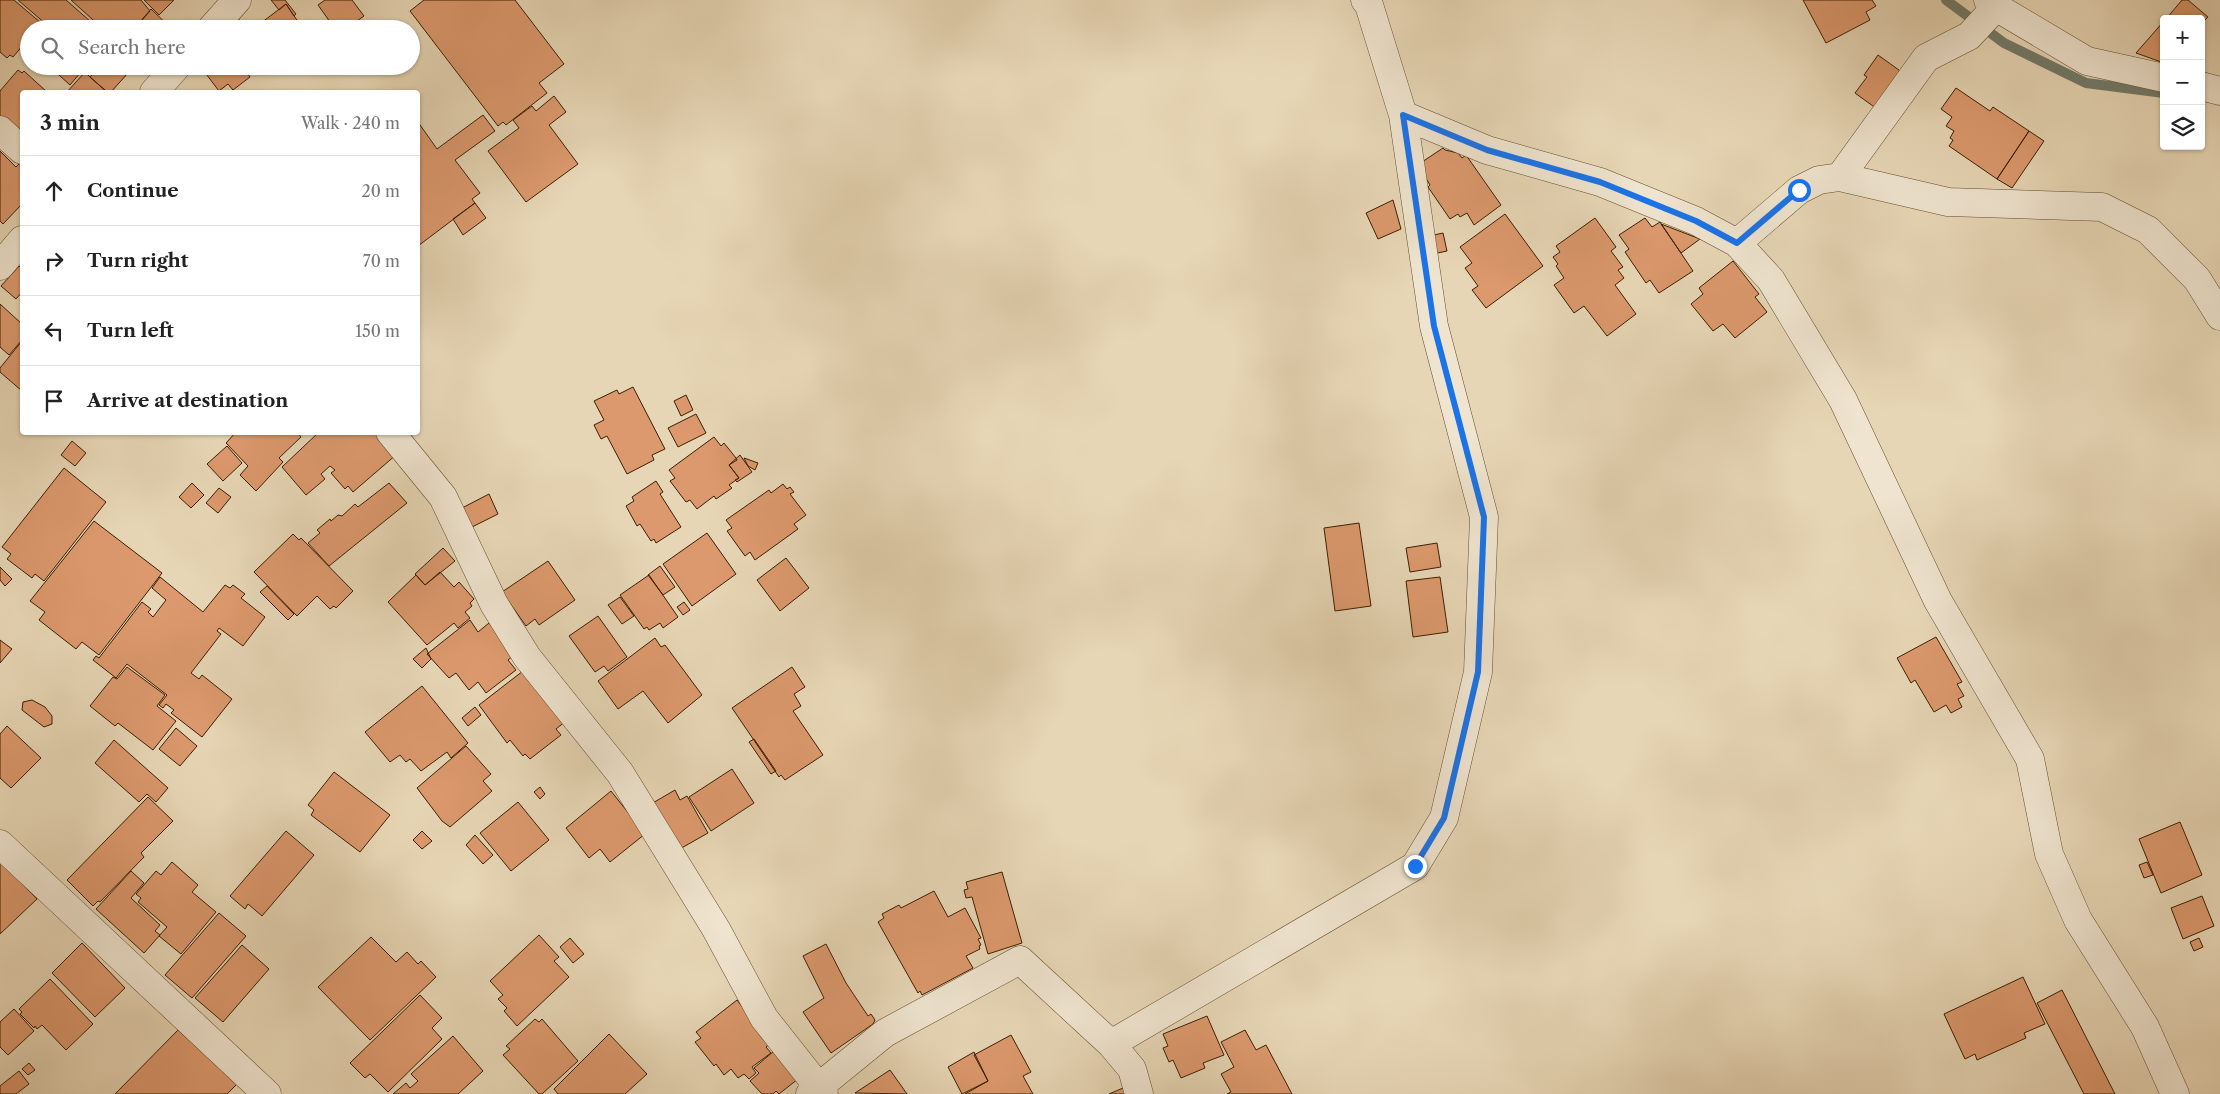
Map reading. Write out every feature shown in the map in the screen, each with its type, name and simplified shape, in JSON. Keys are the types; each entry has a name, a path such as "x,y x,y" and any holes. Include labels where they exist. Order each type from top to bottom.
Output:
{"street":[{"path":"219,20 237,0"},
{"path":"1111,1044 1415,866 1444,818 1478,672 1484,517 1434,326 1403,115 1369,5 1365,0"},
{"path":"1840,176 1926,58 1969,36 1991,8 2087,60 2160,77"},
{"path":"156,90 169,75"},
{"path":"2205,87 2220,91"},
{"path":"1403,115 1487,150 1600,182 1696,221 1737,243 1771,280 1843,400 1938,602 2030,760 2049,854 2078,920 2145,1027 2175,1094"},
{"path":"0,130 20,148"},
{"path":"1737,243 1799,190 1819,180 1840,176 1948,202 2102,207 2148,230 2197,279 2220,316"},
{"path":"0,266 20,242"},
{"path":"392,435 443,497 503,620 527,657 620,773 716,929 764,1018 817,1091 885,1033 1020,960 1111,1044 1132,1069 1139,1094"},
{"path":"0,844 267,1094"}],"building":[{"path":"0,0 14,0 37,20 20,20 20,49 13,57 10,55 7,58 0,52"},
{"path":"18,0 66,0 89,20 41,20"},
{"path":"71,0 141,0 150,11 142,20 93,20"},
{"path":"144,0 174,0 159,15"},
{"path":"271,0 285,0 296,14 294,16 286,4 279,10"},
{"path":"325,0 352,0 364,16 358,20 329,20 318,5"},
{"path":"424,0 515,0 564,64 539,83 547,93 506,125 503,122 498,126 420,24 420,20 417,20 410,11"},
{"path":"1803,0 1872,0 1876,6 1866,12 1870,20 1826,43"},
{"path":"2182,0 2188,0 2208,17 2205,20 2205,15 2169,15"},
{"path":"286,4 297,20 265,20"},
{"path":"151,9 163,20 142,20"},
{"path":"2160,26 2160,62 2136,53"},
{"path":"1878,55 1903,73 1877,109 1855,93 1867,77 1864,75"},
{"path":"18,70 20,75 28,75 45,90 20,90 20,135 0,117 0,91"},
{"path":"59,75 78,75 70,85"},
{"path":"82,75 88,75 105,90 69,90"},
{"path":"92,75 126,75 113,90 105,90 90,77"},
{"path":"207,75 249,75 250,77 233,90 228,84 218,90"},
{"path":"1956,88 1990,111 1993,107 2029,131 1997,179 1949,146 1953,140 1950,138 1954,131 1946,126 1952,117 1941,109"},
{"path":"554,96 566,112 549,125 578,164 526,202 488,151 519,128 513,120 532,106 536,111"},
{"path":"483,115 495,131 455,160 480,193 472,199 475,203 420,244 420,125 437,149"},
{"path":"2029,131 2044,141 2012,188 1997,179"},
{"path":"1443,148 1458,153 1462,158 1466,155 1501,205 1474,225 1467,213 1460,217 1458,214 1450,219 1428,187 1430,185 1419,167 1422,162"},
{"path":"0,151 16,167 20,163 20,206 3,224 0,221"},
{"path":"1393,200 1401,229 1378,239 1366,213"},
{"path":"475,203 486,218 463,235 453,219"},
{"path":"1505,214 1543,266 1486,308 1472,290 1478,286 1465,268 1472,263 1460,247"},
{"path":"1595,218 1616,247 1611,251 1623,267 1618,270 1624,278 1615,285 1636,314 1607,336 1584,306 1574,313 1554,285 1564,278 1556,266 1558,264 1553,257 1560,252 1556,246"},
{"path":"1645,218 1652,227 1660,222 1693,271 1659,293 1650,280 1646,283 1625,252 1629,249 1619,235"},
{"path":"1661,224 1700,239 1681,253"},
{"path":"1443,233 1447,251 1433,254 1429,236"},
{"path":"1733,261 1759,294 1755,297 1767,312 1735,338 1723,324 1713,331 1691,304 1703,294 1699,288"},
{"path":"19,266 20,294 16,299 1,286"},
{"path":"0,304 20,322 20,342 9,355 0,347"},
{"path":"20,343 20,389 0,372 0,368"},
{"path":"633,387 665,449 652,455 654,460 627,474 607,436 601,439 594,425 604,420 594,401 617,390 619,394"},
{"path":"686,395 693,410 681,416 674,401"},
{"path":"696,414 706,433 678,447 668,428"},
{"path":"233,435 299,435 301,437 279,458 283,462 256,491 240,475 248,466 226,443"},
{"path":"316,435 381,435 397,454 353,492 348,486 345,489 331,473 335,470 330,466 321,474 325,479 306,495 282,467"},
{"path":"714,437 721,446 724,443 736,458 737,460 729,465 739,478 729,485 732,488 716,499 714,496 697,509 690,500 686,502 670,481 675,478 669,470"},
{"path":"72,441 86,453 75,466 61,455"},
{"path":"227,446 242,463 223,481 207,464"},
{"path":"740,455 752,472 737,482 735,480 739,478 729,465"},
{"path":"744,458 758,463 755,470 748,466"},
{"path":"64,468 106,502 44,581 35,574 32,578 7,559 11,554 2,547"},
{"path":"656,481 663,492 660,494 681,527 656,543 654,539 651,541 640,524 637,526 626,506 634,501 632,497"},
{"path":"192,483 204,495 191,508 179,497"},
{"path":"389,483 407,503 329,566 308,543 320,533 317,530 330,519 331,521 338,515 342,516 355,504 358,507"},
{"path":"783,484 787,489 790,487 794,492 790,494 806,515 794,524 798,529 755,560 750,552 745,556 727,531 732,528 726,520 769,490 771,493"},
{"path":"219,488 231,497 218,513 206,503"},
{"path":"489,494 498,514 472,527 462,508"},
{"path":"94,521 162,573 99,655 82,642 76,649 39,620 45,612 30,601"},
{"path":"1359,523 1371,606 1335,611 1324,528"},
{"path":"707,533 736,574 692,606 663,564"},
{"path":"293,534 299,540 301,538 353,591 336,608 334,606 330,609 317,596 297,616 254,572"},
{"path":"1437,543 1441,567 1410,572 1406,548"},
{"path":"443,548 455,561 425,585 415,574"},
{"path":"786,558 809,588 780,611 757,580"},
{"path":"548,561 575,600 539,625 535,619 526,626 502,592"},
{"path":"660,566 675,587 663,595 648,575"},
{"path":"0,567 12,579 5,586 0,580"},
{"path":"440,572 454,587 459,582 474,599 470,603 472,606 465,612 470,618 458,628 454,623 427,645 388,602 416,575 425,585"},
{"path":"649,575 678,617 663,628 660,623 649,630 647,627 644,629 620,595"},
{"path":"160,577 203,612 225,585 230,588 233,585 245,594 241,598 265,617 243,646 219,628 217,631 221,634 191,673 199,679 202,675 232,699 202,737 171,713 174,710 166,704 163,708 159,705 167,695 127,664 116,678 93,660 96,656 99,658 142,602 151,609 148,612 153,617 166,600 152,588"},
{"path":"1440,577 1448,632 1413,637 1406,581"},
{"path":"267,586 294,614 288,620 260,592"},
{"path":"620,597 634,616 622,624 608,605"},
{"path":"684,602 690,610 683,615 677,607"},
{"path":"598,616 627,657 608,671 604,666 595,672 569,636"},
{"path":"470,620 478,632 489,623 514,655 508,660 516,670 486,693 478,682 469,690 456,673 449,678 427,654"},
{"path":"1936,637 1962,682 1957,684 1964,696 1958,699 1962,707 1951,713 1946,705 1934,712 1915,680 1911,683 1897,658"},
{"path":"655,638 661,647 665,645 702,695 668,723 643,691 618,709 598,681"},
{"path":"0,640 12,649 0,663"},
{"path":"426,648 431,659 422,668 413,659"},
{"path":"127,667 165,695 157,706 176,721 153,750 118,723 115,726 90,706 113,677 117,679"},
{"path":"792,667 805,687 794,694 801,706 793,711 823,755 785,780 781,775 779,777 732,708"},
{"path":"523,671 566,721 556,729 561,735 530,759 525,754 523,756 510,740 507,743 479,705"},
{"path":"422,686 468,743 451,758 447,752 421,771 410,759 406,762 400,755 390,762 365,732"},
{"path":"32,700 45,707 52,716 52,724 44,727 22,710 23,702"},
{"path":"475,707 481,715 468,726 462,718"},
{"path":"7,726 41,758 11,788 0,778 0,734"},
{"path":"176,728 197,746 180,766 159,749"},
{"path":"754,739 776,771 771,774 749,742"},
{"path":"114,740 168,788 156,802 147,794 139,802 95,763"},
{"path":"466,746 491,774 483,781 492,791 450,827 442,821 417,788"},
{"path":"732,769 754,803 711,831 689,797"},
{"path":"334,772 390,815 360,852 311,815 314,810 308,805"},
{"path":"540,787 545,794 540,799 534,792"},
{"path":"675,790 680,800 687,796 708,833 678,850 651,804"},
{"path":"611,791 645,834 610,862 600,849 589,858 566,828"},
{"path":"148,797 173,821 141,853 144,857 100,902 98,901 93,906 67,880"},
{"path":"518,802 549,840 511,871 480,833"},
{"path":"2180,822 2202,875 2161,893 2139,839"},
{"path":"286,831 314,855 262,916 248,904 245,909 230,896"},
{"path":"422,831 432,841 422,849 413,840"},
{"path":"475,835 493,855 483,864 466,845"},
{"path":"0,861 37,899 0,934"},
{"path":"172,862 198,885 192,892 216,912 181,954 159,936 167,927 138,902 141,898 136,894 156,871 161,875"},
{"path":"2147,862 2153,875 2144,878 2139,865"},
{"path":"131,871 144,883 131,898 160,925 155,931 160,935 144,953 96,909"},
{"path":"1002,872 1022,943 988,954 972,897 966,898 964,890 968,889 966,882"},
{"path":"934,891 948,917 965,908 981,938 978,939 981,945 979,946 980,949 966,956 973,968 922,995 920,991 918,993 878,922 884,918 882,914 899,905 901,908"},
{"path":"2202,896 2214,926 2183,939 2171,908"},
{"path":"219,913 246,936 192,998 165,975"},
{"path":"539,935 559,957 554,961 569,977 517,1026 504,1011 507,1008 498,999 503,995 490,981"},
{"path":"371,937 396,962 407,952 418,964 421,961 436,977 370,1040 318,987"},
{"path":"570,938 584,954 573,963 560,947"},
{"path":"2199,938 2203,947 2194,951 2190,942"},
{"path":"82,943 125,988 95,1017 52,973"},
{"path":"826,944 846,983 868,1016 871,1014 875,1020 873,1024 831,1053 803,1012 824,998 803,956"},
{"path":"242,945 269,969 223,1022 195,998"},
{"path":"2023,977 2045,1024 2024,1033 2026,1038 1977,1060 1975,1054 1965,1059 1944,1014"},
{"path":"50,979 93,1024 66,1050 42,1025 37,1029 35,1026 34,1028 20,1014 22,1012 19,1009"},
{"path":"2062,990 2115,1094 2084,1094 2037,1003"},
{"path":"420,995 442,1018 432,1028 442,1039 388,1092 370,1074 365,1078 350,1063"},
{"path":"737,1000 770,1044 766,1047 771,1053 752,1067 756,1073 749,1079 744,1074 738,1078 731,1069 724,1075 716,1064 714,1066 695,1042 701,1038 696,1032"},
{"path":"14,1009 34,1031 8,1055 0,1047 0,1022"},
{"path":"1207,1016 1224,1055 1203,1063 1205,1068 1181,1078 1173,1060 1169,1062 1163,1048 1168,1046 1163,1034"},
{"path":"535,1019 539,1022 542,1019 578,1061 542,1094 539,1094 503,1055 510,1049 506,1046"},
{"path":"178,1030 237,1084 227,1094 115,1094"},
{"path":"1245,1030 1256,1050 1266,1045 1292,1094 1227,1094 1231,1092 1221,1074 1234,1067 1221,1042"},
{"path":"609,1034 647,1074 625,1094 558,1094 554,1089"},
{"path":"1011,1035 1031,1072 1023,1076 1033,1094 965,1094 988,1081 974,1055"},
{"path":"453,1036 483,1071 458,1094 393,1094 406,1083 410,1088 418,1081 411,1074"},
{"path":"774,1051 798,1079 779,1094 776,1091 773,1094 762,1094 750,1081 759,1073 754,1068"},
{"path":"974,1052 988,1081 962,1094 948,1067"},
{"path":"29,1063 35,1070 28,1075 22,1069"},
{"path":"890,1070 907,1094 855,1093"},
{"path":"19,1071 29,1084 16,1094 0,1094 0,1086"},
{"path":"1123,1088 1125,1094 1109,1094"}],"waterway":[{"path":"1946,0 2004,43 2086,83 2160,92"}],"route":[{"path":"1415,866 1444,818 1478,672 1484,517 1434,326 1403,115 1487,150 1600,182 1696,221 1737,243 1799,190"}]}
